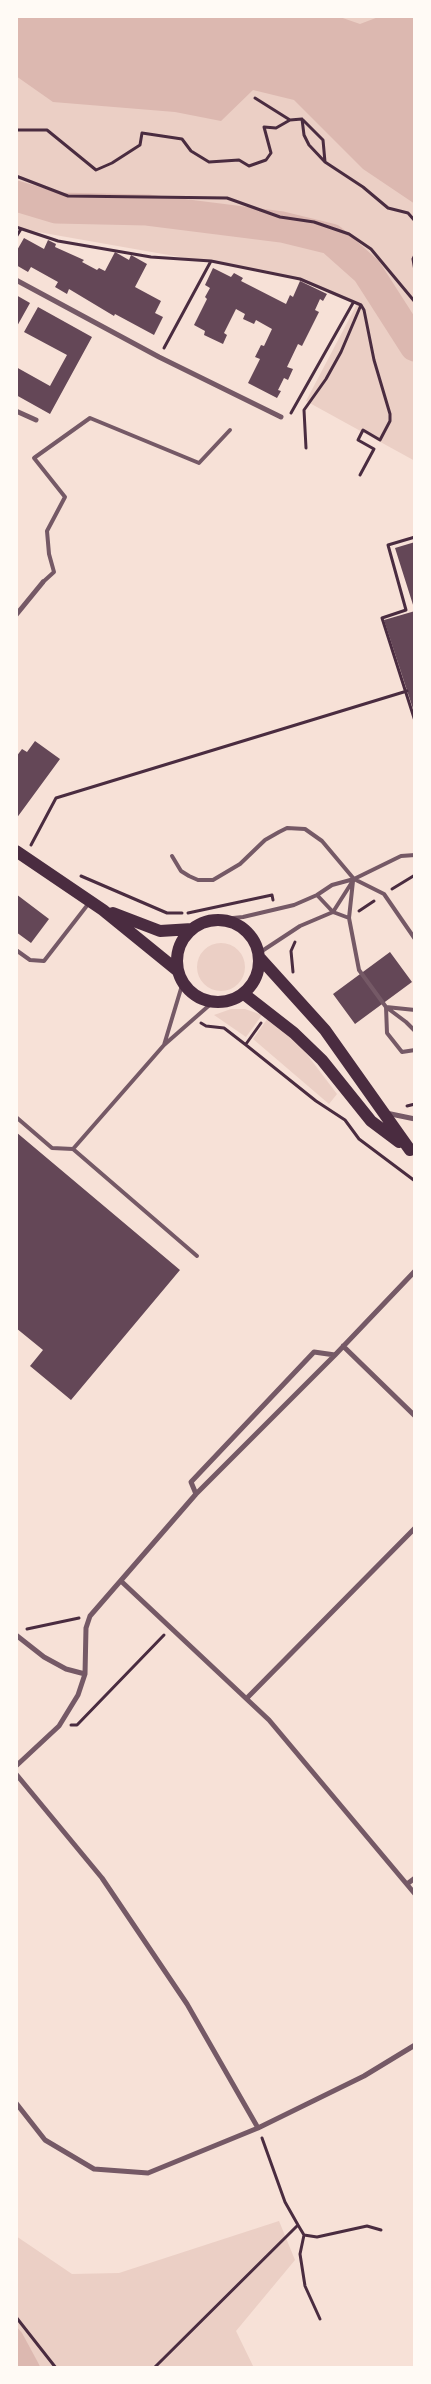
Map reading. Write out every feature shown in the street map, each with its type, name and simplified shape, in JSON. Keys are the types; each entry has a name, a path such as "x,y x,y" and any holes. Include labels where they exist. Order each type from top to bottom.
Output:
{"highway":[{"path":"16,851 103,910 180,977 191,992 201,999 214,1002 235,999 244,994 253,983 258,970 259,955"},
{"path":"103,910 160,930 192,929 213,920 230,921 242,927 252,937 259,955 325,1030 412,1152"},
{"path":"180,977 177,960 179,948 192,929"},
{"path":"244,994 294,1033 322,1060 371,1121 412,1152"}],"street":[{"path":"16,280 159,357 281,417"},
{"path":"16,411 36,420"},
{"path":"16,615 43,582"},
{"path":"383,1113 415,1119"},
{"path":"16,1766 59,1726 78,1695 85,1674 86,1628 90,1616 122,1582 196,1494 335,1355 415,1271"},
{"path":"343,1346 415,1416"},
{"path":"196,1494 191,1482 314,1352 335,1355"},
{"path":"247,1698 415,1528"},
{"path":"122,1582 269,1720 415,1894"},
{"path":"16,1635 59,1665 85,1674"},
{"path":"16,1774 102,1878 187,2004 258,2128"},
{"path":"407,1884 415,1878"},
{"path":"16,2102 45,2140 94,2169 148,2173 258,2128 364,2076 415,2045"}],"lane":[{"path":"43,582 54,572 49,554 47,532 65,497 34,458 90,418 199,463 230,430"},
{"path":"172,856 181,871 189,876 198,880 213,880 240,864 265,840 287,828 297,828 314,834 322,841 354,879 384,894 415,939"},
{"path":"213,920 243,917 276,909 317,895 332,885 354,879 401,856 415,855"},
{"path":"259,955 286,933 333,912 354,879"},
{"path":"354,879 349,918 359,970 386,1007 415,1031"},
{"path":"317,895 333,912 349,918"},
{"path":"16,950 30,960 44,961 91,902"},
{"path":"164,1045 180,977"},
{"path":"73,1149 164,1045 214,1002"},
{"path":"386,1007 415,1010"},
{"path":"386,1007 387,1033 402,1052 415,1050"},
{"path":"16,1117 52,1148 73,1149 198,1256"}],"path":[{"path":"254,98 290,120"},
{"path":"302,119 304,135 308,145 325,162 363,187 388,208 408,213 415,221"},
{"path":"16,130 47,130 96,170 112,163 140,145 142,133 182,139 191,151 209,162 240,160 249,166 266,160 271,152 264,127 276,128 290,120 302,119 323,140 325,162"},
{"path":"16,176 68,196 227,198 280,218 314,222 349,234 371,249 415,302"},
{"path":"16,227 58,241 151,257 211,261 300,279 361,305 364,310 374,360 389,408 390,421 380,440 362,430 358,440 374,449 360,475"},
{"path":"16,237 21,229"},
{"path":"415,255 413,259 415,271"},
{"path":"159,357 211,261"},
{"path":"281,417 290,413 353,302"},
{"path":"306,448 304,410 326,379 341,352 361,305"},
{"path":"415,537 388,546 406,610 382,618 415,721"},
{"path":"37,851 30,847 56,798 406,691"},
{"path":"78,875 167,913 187,914 272,895 276,909"},
{"path":"349,918 415,875"},
{"path":"286,933 294,942"},
{"path":"296,978 293,973 291,951 294,942 300,938"},
{"path":"206,1026 224,1028 246,1044 316,1101 345,1120 359,1138 415,1182"},
{"path":"401,1106 415,1104"},
{"path":"25,1630 90,1616"},
{"path":"59,1726 77,1725 172,1627"},
{"path":"258,2128 285,2202 304,2235 300,2254 305,2286 320,2319"},
{"path":"154,2368 298,2225"},
{"path":"304,2235 317,2237 367,2226 381,2230"},
{"path":"16,2317 56,2368"}],"shaded area":[{"path":"16,16 415,16 415,461 306,401 357,304 305,279 21,229 16,226"},
{"path":"16,16 337,16 360,24 381,16 415,16 415,204 363,169 294,100 253,90 221,121 175,112 53,102 16,76"},
{"path":"216,943 226,943 238,950 245,962 245,972 238,984 226,991 216,991 208,987 201,980 197,972 197,962 201,954 208,947"},
{"path":"231,1009 245,1009 262,1015 246,1037 214,1015"},
{"path":"268,1018 293,1036 337,1094 329,1104 253,1039"},
{"path":"279,2221 295,2260 236,2331 254,2368 41,2368 16,2326 16,2236 72,2274 119,2273"},
{"path":"16,2326 22,2333 41,2368 16,2368"}],"building":[{"path":"24,238 44,249 48,240 56,244 55,247 84,260 82,262 97,270 99,268 105,271 115,252 129,260 131,255 147,264 135,287 161,301 155,313 163,317 154,335 115,314 114,316 69,289 67,294 55,287 58,282 31,267 28,272 16,265 16,252"},
{"path":"213,268 231,277 234,273 243,278 241,281 286,304 290,295 293,297 300,281 327,294 323,301 320,299 315,310 319,312 302,346 298,344 287,367 293,369 288,380 284,378 278,390 281,391 277,398 248,383 260,359 255,357 261,345 264,346 272,329 256,320 254,324 243,319 245,314 236,309 224,333 227,335 223,344 204,335 205,331 194,325 207,299 205,297 210,288 205,285"},
{"path":"16,295 30,303 16,328"},
{"path":"38,307 92,337 50,414 16,395 16,367 50,386 67,355 24,332"},
{"path":"415,542 415,608 414,608 395,548"},
{"path":"415,611 415,715 384,620"},
{"path":"35,741 60,759 16,819 16,757 22,749 27,752"},
{"path":"16,894 49,919 31,943 16,932"},
{"path":"390,952 412,982 355,1024 333,994"},
{"path":"16,1132 180,1270 71,1400 30,1366 43,1350 16,1328"}],"waterway":[{"path":"16,196 56,208 147,210 282,227 331,239 367,271 415,346"}]}
